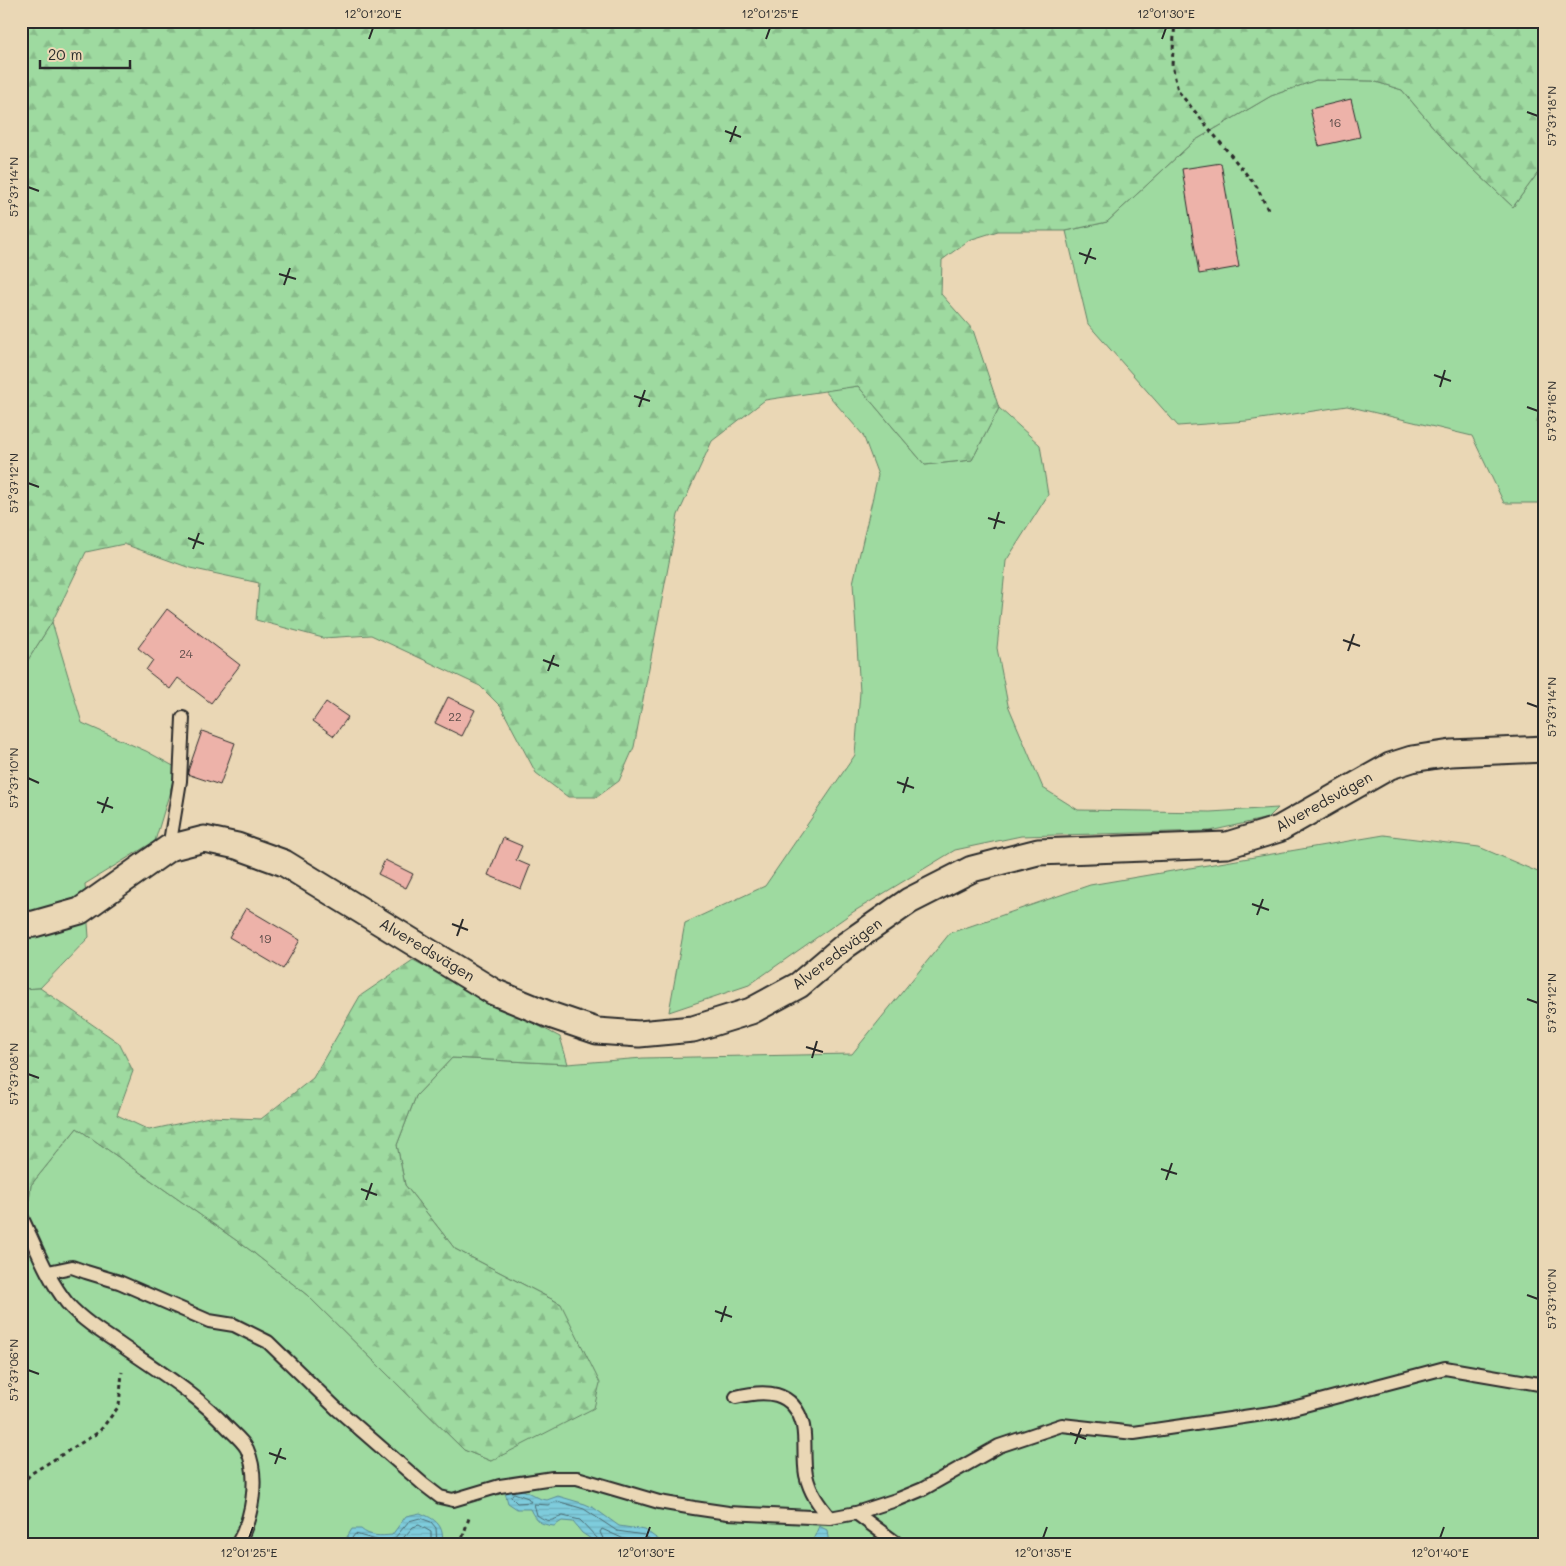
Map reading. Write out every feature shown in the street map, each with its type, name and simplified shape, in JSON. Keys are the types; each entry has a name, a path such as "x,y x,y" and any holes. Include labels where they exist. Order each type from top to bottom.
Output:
{"street":[{"name":"Alveredsvägen","path":"21,925 34,924 80,911 169,848 204,840 237,846 284,863 494,992 550,1015 597,1031 638,1034 693,1029 751,1011 800,985 846,946 909,901 972,869 1038,852 1227,844 1279,828 1368,776 1412,759 1451,753 1545,748"}],"lane":[{"path":"169,848 180,781 183,718"},
{"path":"21,1216 48,1272 68,1304 97,1329 182,1388 216,1415 247,1448 253,1476 252,1498 246,1529 237,1545"},
{"path":"48,1272 72,1267 119,1282 209,1321 234,1325 268,1342 337,1409 440,1497 453,1500 515,1484 553,1478 577,1478 659,1502 694,1508 728,1513 830,1518 856,1513 923,1489 999,1446 1062,1425 1134,1433 1278,1412 1445,1368 1545,1385"},
{"path":"736,1397 759,1391 771,1392 782,1396 790,1404 803,1425 806,1474 810,1490 830,1518"},
{"path":"856,1513 899,1545"}],"path":[{"path":"1175,21 1172,65 1178,91 1257,187 1268,210"},
{"path":"21,1484 32,1473 98,1432 119,1406 122,1369"}],"green space":[{"path":"21,21 1545,21 1545,163 1513,207 1450,147 1402,90 1373,81 1316,80 1271,96 1194,141 1107,222 1066,231 998,231 969,240 942,260 941,294 973,330 999,408 972,460 925,465 858,386 765,400 712,441 678,515 634,747 619,781 597,797 568,797 536,773 501,707 480,686 371,635 323,638 256,620 259,583 190,568 124,544 86,552 52,622 21,671"},
{"path":"1316,80 1373,81 1402,90 1450,147 1513,207 1545,163 1545,401 1537,420 1540,503 1504,503 1472,436 1347,406 1247,421 1178,426 1088,324 1066,231 1107,222 1194,141 1271,96"},
{"path":"858,386 925,465 972,460 999,408 1040,445 1048,495 1006,561 997,648 1008,705 1043,788 1078,810 1210,812 1278,808 1268,818 1210,831 1021,836 955,850 853,912 749,985 669,1012 685,923 765,886 855,755 860,692 853,583 878,475 863,435 824,390"},
{"path":"52,622 82,723 146,751 177,768 155,841 85,884 89,937 40,988 21,989 21,671"},
{"path":"1384,835 1479,847 1545,875 1545,1545 21,1545 21,1263 31,1185 77,1128 250,1250 307,1295 464,1450 491,1461 561,1304 455,1249 405,1185 397,1145 416,1096 452,1058 567,1064 643,1058 852,1054 950,933 1090,885"},
{"path":"413,960 560,1037 568,1064 452,1058 416,1096 397,1145 405,1185 455,1249 561,1304 600,1383 594,1408 491,1461 464,1450 307,1295 250,1250 77,1128 31,1185 21,1263 21,989 40,988 119,1043 133,1071 117,1115 149,1130 209,1117 261,1119 313,1078 360,996"}],"water":[{"path":"519,1488 541,1499 547,1500 558,1496 585,1504 594,1508 619,1526 645,1530 666,1545 600,1545 582,1533 573,1522 562,1521 554,1526 541,1523 530,1509 517,1509 508,1503 505,1492 509,1489"},
{"path":"420,1513 431,1518 441,1528 442,1545 342,1545 352,1529 361,1529 376,1535 392,1535 406,1516"},
{"path":"819,1526 827,1530 829,1545 811,1545"}],"building":[{"path":"1351,99 1360,137 1319,146 1310,109"},
{"path":"1221,163 1239,267 1199,274 1182,169"},
{"path":"167,609 240,665 211,703 178,678 170,689 146,670 153,660 138,648"},
{"path":"448,697 475,710 462,736 435,723"},
{"path":"326,702 348,717 334,736 313,721"},
{"path":"202,731 235,743 220,785 187,774"},
{"path":"503,838 522,846 516,860 530,866 521,889 488,875"},
{"path":"385,860 413,874 406,888 378,874"},
{"path":"246,908 300,940 283,969 229,937"}]}
